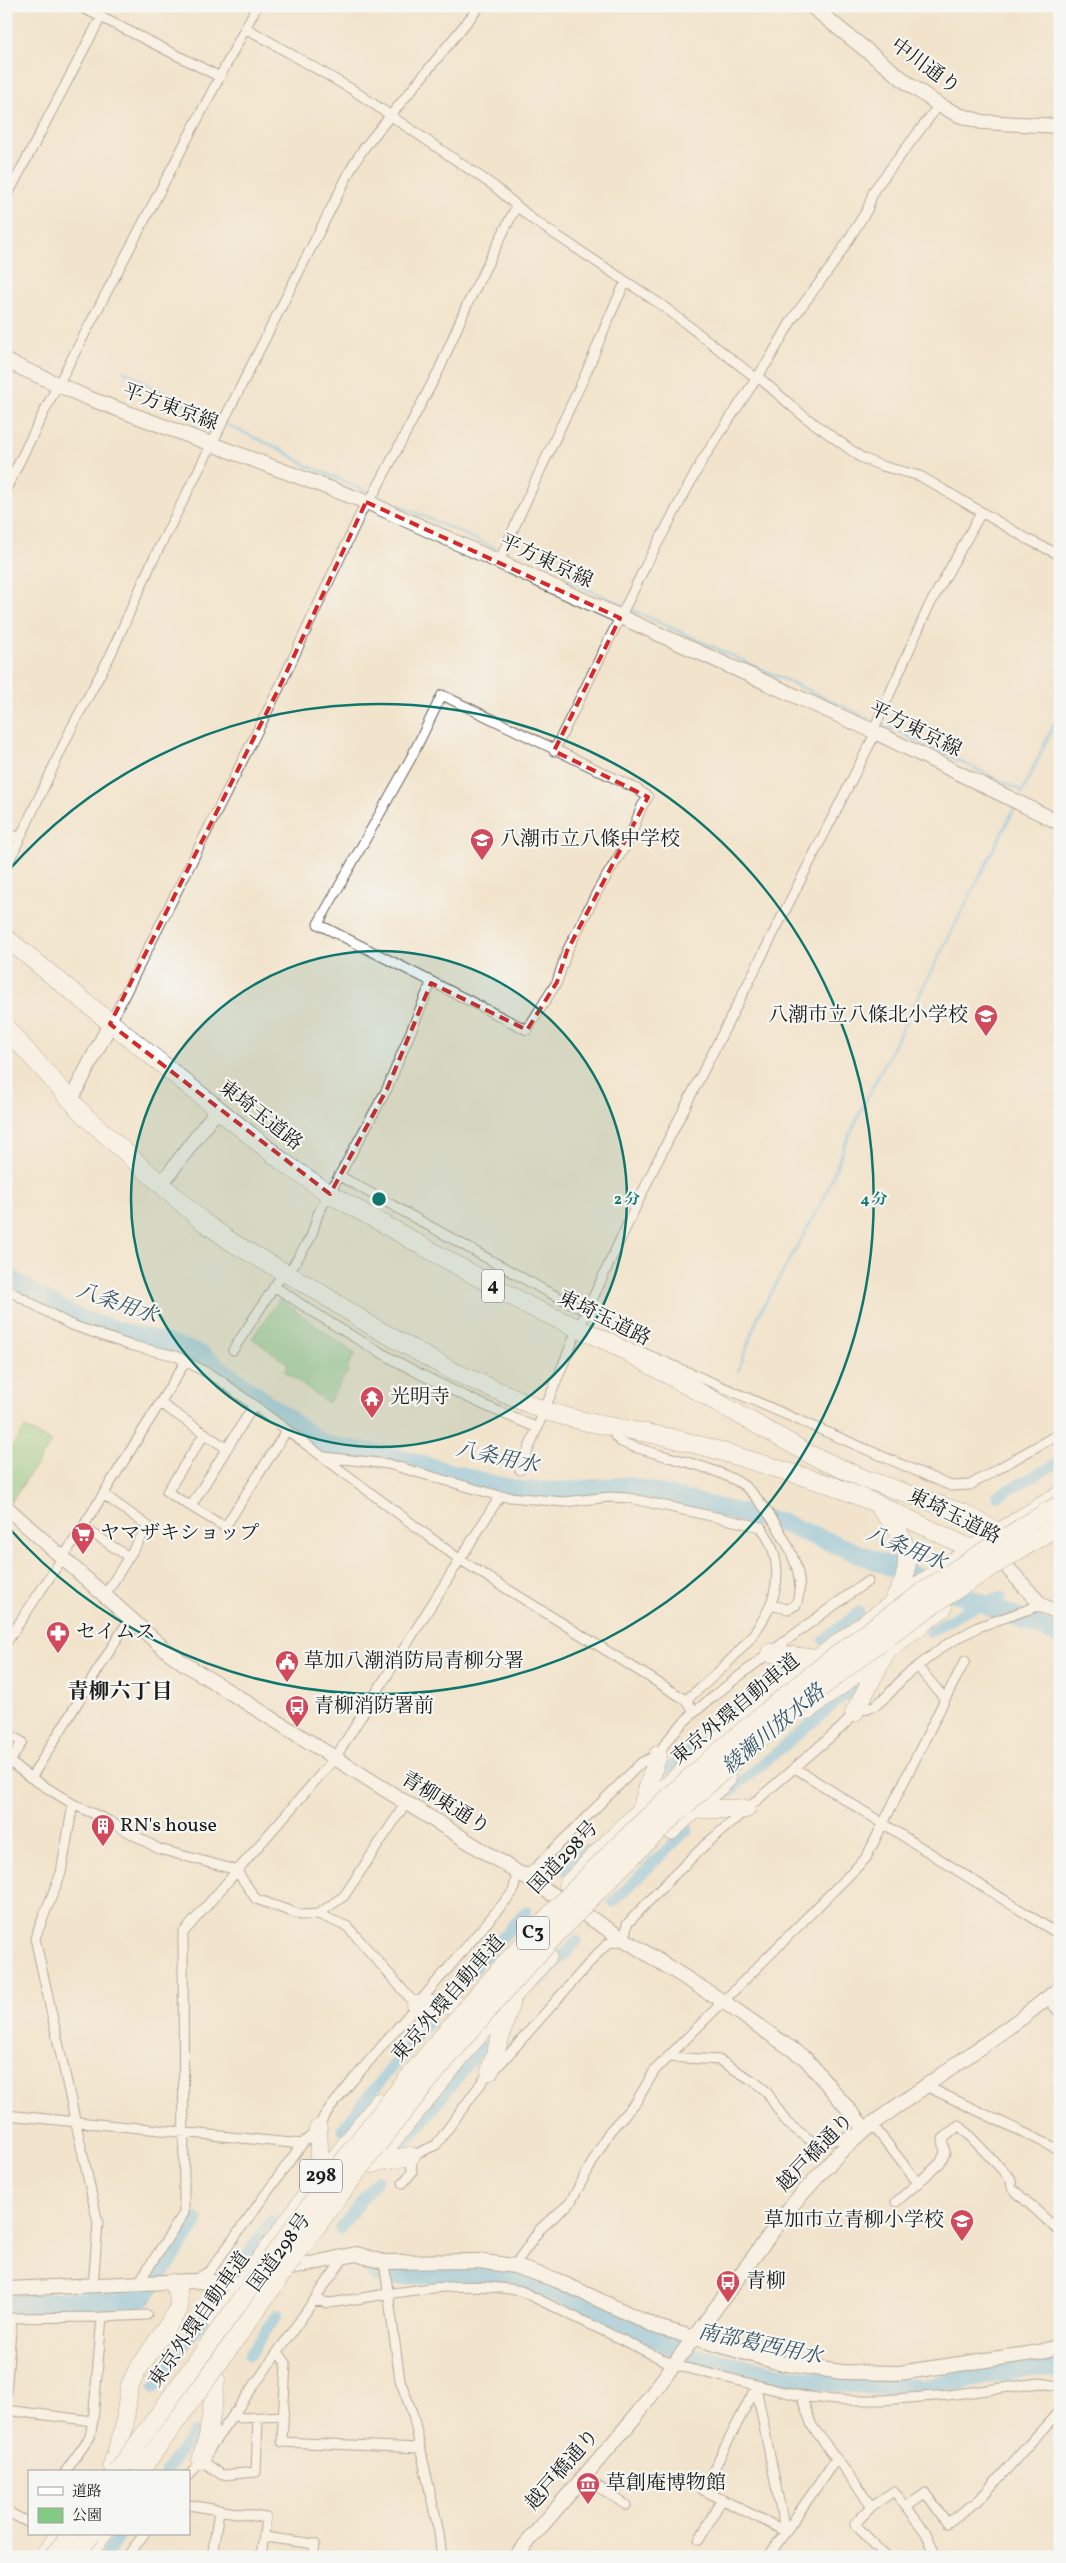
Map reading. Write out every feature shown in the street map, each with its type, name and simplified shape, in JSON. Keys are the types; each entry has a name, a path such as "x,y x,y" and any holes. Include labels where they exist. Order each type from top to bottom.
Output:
{"highway":[{"name":"東埼玉道路","path":"6,938 217,1110 283,1162 330,1194 531,1307 613,1344 821,1460 865,1479 956,1510 998,1532 1007,1567"},
{"name":"東埼玉道路","path":"6,1028 71,1100 117,1146 162,1183 202,1221 282,1278 404,1346 454,1372 545,1411 710,1448 797,1474 873,1502 972,1548 1007,1567"},
{"name":"国道298号","path":"112,2470 242,2283 362,2122 459,2005 556,1897 641,1809 731,1728 816,1659 892,1601 972,1548 1060,1495"},
{"path":"873,1502 892,1520 905,1544 906,1572 892,1601"},
{"name":"東京外環自動車道","path":"112,2470 286,2236 394,2096 488,1983 588,1876 696,1770 753,1721 860,1635 973,1557 1060,1504"},
{"name":"東京外環自動車道","path":"139,2470 298,2248 373,2150 470,2030 597,1891 712,1781 819,1690 917,1616 1060,1524"},
{"name":"国道298号","path":"150,2470 296,2266 375,2162 512,1996 586,1915 694,1810 808,1710 889,1647 942,1609 1060,1535"},
{"path":"854,1713 889,1647"},
{"path":"770,1653 816,1659"},
{"path":"641,1809 658,1755"},
{"path":"694,1810 746,1809"},
{"path":"490,2071 512,1996"},
{"path":"416,2005 459,2005"},
{"path":"310,2191 318,2170 318,2129"},
{"path":"375,2162 411,2156"},
{"path":"112,2470 124,2428 129,2387 137,2371 179,2308 178,2292 169,2282"},
{"path":"201,2460 208,2436 216,2380"},
{"path":"75,2557 91,2536"},
{"path":"86,2557 102,2536"},
{"path":"42,2557 56,2540"}],"street":[{"path":"79,6 220,77"},
{"path":"6,198 104,6"},
{"path":"6,489 257,6"},
{"path":"6,867 72,727 111,654 115,641 151,564 213,445 353,165 390,115 480,6"},
{"name":"中川通り","path":"811,6 939,105 959,115 982,122 1060,126"},
{"path":"246,28 296,55 390,115 494,186 516,207 663,306 801,414 862,458 882,466 920,476 1060,555"},
{"path":"554,751 620,618 703,459 793,318 834,263 867,210 874,190 939,105"},
{"path":"71,1100 280,686 367,503 440,368 466,307 516,207"},
{"path":"499,562 542,464 582,382 610,313 626,282"},
{"name":"平方東京線","path":"6,361 58,386 367,503 874,732 1060,823"},
{"path":"520,1470 586,1311 664,1149 874,732 928,608 981,512"},
{"path":"442,695 554,751 637,789 648,798 642,806 628,842 598,890 567,951 557,982 527,1030 431,984 318,924 411,758 442,695"},
{"path":"6,832 20,838"},
{"path":"233,1350 311,1237 313,1224 395,1072 431,984"},
{"path":"162,1183 217,1110"},
{"path":"340,1176 544,1290 586,1311"},
{"path":"282,1278 314,1313 395,1361 478,1403 538,1428"},
{"path":"6,1289 69,1324 129,1345 176,1356 220,1380 459,1559 686,1700 694,1711"},
{"path":"613,1344 666,1361 951,1486 970,1485 1060,1433"},
{"path":"6,1642 83,1527 186,1361"},
{"path":"160,1403 226,1448"},
{"path":"191,1506 254,1405"},
{"path":"612,1427 615,1436 621,1442 730,1478 751,1492 785,1541 798,1573 800,1587 796,1605 788,1609 770,1605"},
{"path":"205,1434 168,1492 225,1527 287,1430"},
{"path":"324,1457 372,1461 500,1496 564,1502 609,1497 629,1498 761,1527 775,1550 778,1566 778,1578 770,1605 741,1651 686,1700"},
{"path":"103,1494 148,1526 105,1595"},
{"path":"137,2285 184,2213 183,1933 335,1758 500,1496"},
{"name":"青柳東通り","path":"6,1506 162,1647 194,1670 724,2002 806,2059 868,2127"},
{"path":"83,1527 129,1557"},
{"path":"1007,1567 1041,1605 1060,1613"},
{"path":"191,2281 210,2272 302,2144 318,2129 324,2116 416,2005 514,1892 516,1879 514,1870 528,1872 534,1870 642,1762 658,1755 662,1746 694,1711 868,1581"},
{"path":"403,2183 412,2172 411,2156 436,2145 490,2071 494,2070 599,1952 609,1943 625,1940 624,1929 634,1914 705,1845 843,1726 854,1713 876,1705 888,1695 904,1676 944,1646 978,1628 1041,1605"},
{"path":"31,1778 130,1618"},
{"path":"514,2266 540,2229 570,2203 609,2132 636,2102 656,2070 866,1858 965,1660"},
{"path":"918,1667 945,1699"},
{"path":"6,1732 22,1742 8,1760 31,1778 73,1804 109,1821 158,1849 236,1870 256,1899 301,1915 318,1914 348,1928 416,2005"},
{"path":"795,1768 882,1825 1060,1935"},
{"path":"318,1914 344,1896 406,1803"},
{"path":"73,1804 61,1872 35,1938 98,2223 93,2286"},
{"name":"越戸橋通り","path":"515,2557 636,2417 803,2192 839,2153 868,2127 1060,1988"},
{"path":"1047,1999 1060,2013"},
{"path":"668,2057 719,2060 766,2091 787,2122 813,2142 842,2139 868,2127 918,2183"},
{"path":"928,2083 932,2089 1060,2150"},
{"path":"6,2115 302,2144"},
{"path":"896,2202 940,2163 945,2153 943,2139 959,2126 1011,2179 1012,2188 1060,2232"},
{"path":"6,2288 137,2285 191,2281 242,2283 296,2266 356,2254 384,2262 478,2261 514,2266 556,2280 642,2321 692,2340 780,2363 808,2368 870,2374 922,2370 1040,2352 1057,2343"},
{"path":"190,2475 346,2255"},
{"path":"384,2262 400,2380 413,2415 439,2533 442,2557"},
{"path":"314,2300 329,2303 445,2286 506,2288 522,2291 676,2363 756,2387 801,2396 835,2400 882,2400 948,2396 1040,2383 1060,2386"},
{"path":"6,2393 9,2318 147,2315"},
{"path":"66,2470 90,2437 102,2317"},
{"path":"278,2352 286,2363 282,2442 420,2448"},
{"path":"756,2387 702,2490 785,2531"},
{"path":"756,2387 785,2531"},
{"path":"801,2396 806,2415 836,2459 872,2506"},
{"path":"6,2410 93,2421"},
{"path":"906,2507 926,2493 947,2523 978,2501 1060,2410"},
{"path":"234,2413 241,2418 282,2416"},
{"path":"201,2460 222,2475 256,2472 258,2418"},
{"path":"768,2557 836,2459"},
{"path":"584,2477 626,2505"},
{"path":"886,2557 854,2524 872,2506 894,2491 926,2533 935,2554 931,2557"},
{"path":"700,2540 722,2499"},
{"path":"190,2505 266,2518 261,2557"},
{"path":"6,2510 28,2522"},
{"path":"212,2557 218,2511"},
{"path":"127,2557 143,2536"},
{"path":"264,2537 315,2544 313,2557"},
{"path":"56,2540 75,2557"}],"highlighted area":[{"path":"366,502 620,618 554,751 648,797 567,951 557,982 527,1030 431,983 387,1089 330,1194 110,1024 280,686"}],"green space":[{"path":"280,1299 355,1354 347,1367 349,1369 328,1403 284,1371 288,1364 252,1338"},
{"path":"25,1428 52,1442 11,1502 6,1500 6,1456"}],"waterway":[{"path":"124,371 220,423"},
{"path":"227,425 282,450 304,464 369,492"},
{"path":"378,496 500,550"},
{"path":"507,553 623,605"},
{"path":"630,609 871,719"},
{"path":"1022,793 1060,711"},
{"path":"881,723 1022,791"},
{"path":"738,1371 759,1314 824,1199 844,1147 865,1102 1015,807"},
{"name":"八条用水","path":"6,1276 49,1303 76,1317 107,1328 170,1344 201,1355 318,1441 330,1446 387,1455 494,1485 525,1491 562,1491 628,1486 785,1524 1060,1635"},
{"name":"綾瀬川放水路","path":"997,1496 1060,1462"},
{"name":"綾瀬川放水路","path":"930,1632 965,1611 1001,1597"},
{"name":"綾瀬川放水路","path":"824,1640 859,1612"},
{"name":"綾瀬川放水路","path":"667,1770 786,1668"},
{"name":"綾瀬川放水路","path":"722,1798 851,1690"},
{"name":"綾瀬川放水路","path":"613,1902 688,1829"},
{"name":"綾瀬川放水路","path":"565,1870 586,1849"},
{"name":"綾瀬川放水路","path":"462,1982 526,1911"},
{"name":"綾瀬川放水路","path":"539,1982 577,1941"},
{"name":"綾瀬川放水路","path":"342,2129 429,2021"},
{"name":"綾瀬川放水路","path":"404,2145 483,2046"},
{"name":"綾瀬川放水路","path":"340,2229 377,2180"},
{"name":"南部葛西用水","path":"6,2304 143,2298 194,2221"},
{"name":"綾瀬川放水路","path":"248,2254 271,2221"},
{"name":"南部葛西用水","path":"376,2273 397,2276 496,2272 580,2301 695,2357 796,2379 922,2389 1033,2365 1060,2368"},
{"name":"綾瀬川放水路","path":"249,2355 278,2314"},
{"name":"綾瀬川放水路","path":"154,2388 205,2316"},
{"name":"綾瀬川放水路","path":"167,2470 194,2432"},
{"name":"綾瀬川放水路","path":"106,2554 120,2536"}],"place":[{"name":"八潮市立八條中学校","path":"482,861"},
{"name":"八潮市立八條北小学校","path":"986,1037"},
{"name":"光明寺","path":"372,1419"},
{"name":"ヤマザキショップ","path":"83,1555"},
{"name":"セイムス","path":"58,1654"},
{"name":"草加八潮消防局青柳分署","path":"287,1683"},
{"name":"青柳消防署前","path":"297,1728"},
{"name":"RN's house","path":"103,1847"},
{"name":"草加市立青柳小学校","path":"962,2242"},
{"name":"青柳","path":"728,2303"},
{"name":"草創庵博物館","path":"588,2505"}],"district":[{"name":"青柳六丁目","path":"120,1692"}]}
